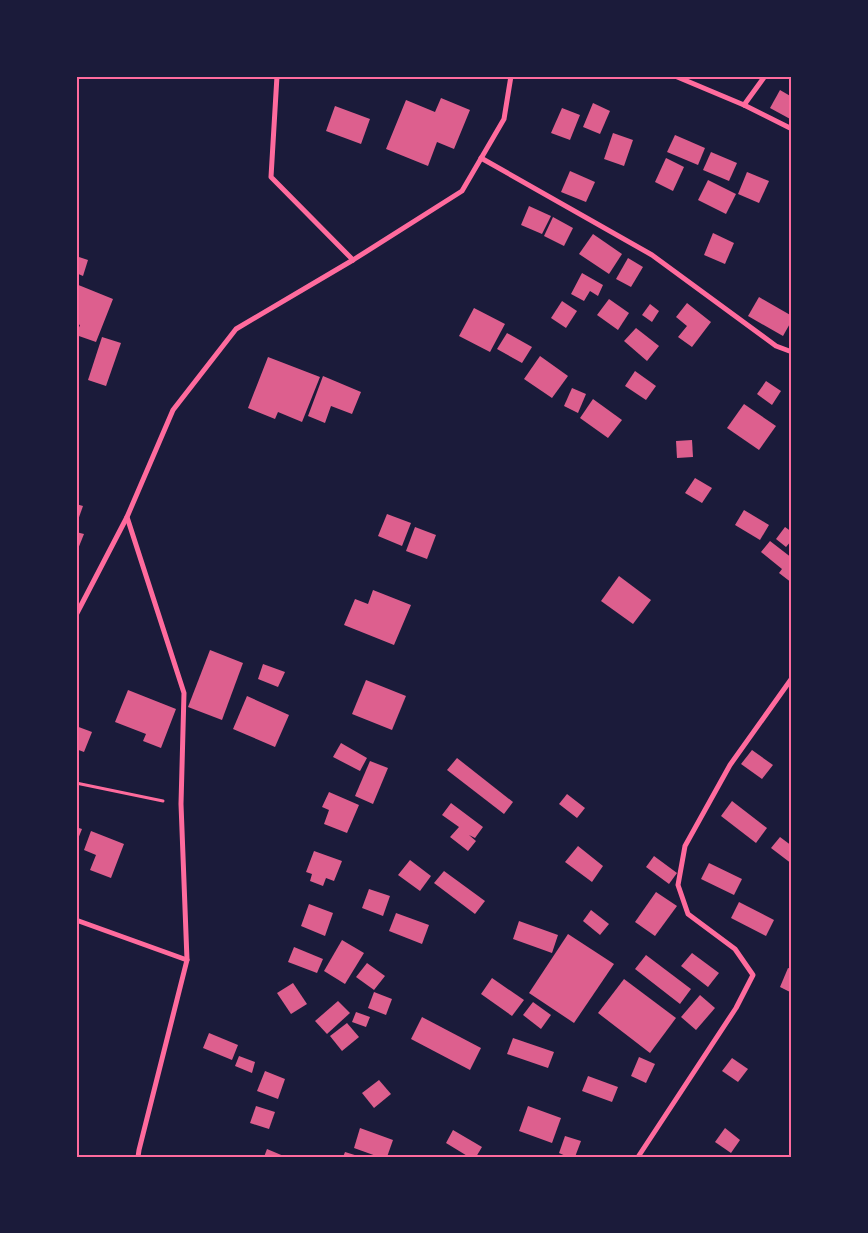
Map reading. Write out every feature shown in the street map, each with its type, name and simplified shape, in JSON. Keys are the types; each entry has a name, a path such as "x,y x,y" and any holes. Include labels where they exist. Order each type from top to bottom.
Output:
{"street":[{"path":"276,76 271,177 353,260"},
{"path":"76,615 127,517 173,410 236,329 353,260 462,191 504,120 511,76"},
{"path":"675,76 744,105 792,129"},
{"path":"744,105 765,76"},
{"path":"481,158 652,255 776,346 792,352"},
{"path":"127,517 184,693 181,804 187,960 138,1157"},
{"path":"638,1157 736,1008 753,975 735,949 688,914 678,885 685,846 730,765 792,678"},
{"path":"76,920 187,960"}],"path":[{"path":"76,783 181,804"}],"building":[{"path":"780,90 792,97 792,120 770,108"},
{"path":"441,98 470,110 454,149 437,142 428,166 386,149 406,100 435,112"},
{"path":"593,103 610,111 600,134 583,127"},
{"path":"335,106 370,119 361,144 326,131"},
{"path":"562,108 580,115 570,140 551,133"},
{"path":"613,133 633,140 624,166 604,159"},
{"path":"675,135 705,148 698,165 667,152"},
{"path":"711,152 737,163 729,181 703,170"},
{"path":"666,158 684,167 673,191 655,182"},
{"path":"570,171 595,182 586,202 561,192"},
{"path":"747,172 769,181 759,203 738,194"},
{"path":"708,180 736,194 726,214 698,200"},
{"path":"529,206 551,216 542,234 521,225"},
{"path":"553,217 573,228 564,246 544,236"},
{"path":"713,233 734,243 725,264 704,255"},
{"path":"593,234 622,254 609,274 579,254"},
{"path":"76,256 88,260 83,276 76,273"},
{"path":"628,258 643,267 631,287 616,279"},
{"path":"582,273 603,285 598,296 590,291 584,301 571,294"},
{"path":"76,284 113,299 96,342 76,335 80,325 76,323"},
{"path":"759,297 792,316 792,320 783,336 748,316"},
{"path":"609,299 629,313 618,330 597,315"},
{"path":"562,301 577,311 566,328 551,318"},
{"path":"687,303 711,322 692,347 678,337 687,326 676,317"},
{"path":"650,304 659,311 652,322 642,315"},
{"path":"474,308 505,324 490,352 459,336"},
{"path":"636,328 659,346 647,361 624,341"},
{"path":"507,333 532,347 522,363 497,349"},
{"path":"102,337 121,343 106,386 88,380"},
{"path":"540,356 568,376 552,398 524,379"},
{"path":"268,357 320,377 302,422 278,412 275,419 248,408"},
{"path":"635,371 656,386 646,400 625,386"},
{"path":"323,376 361,392 352,414 331,406 325,423 308,416"},
{"path":"766,381 781,391 772,405 757,394"},
{"path":"572,388 586,394 578,413 564,406"},
{"path":"593,399 622,420 608,438 580,418"},
{"path":"744,404 776,426 759,450 727,428"},
{"path":"692,440 693,457 677,458 676,441"},
{"path":"695,478 712,488 702,503 685,493"},
{"path":"76,504 83,506 77,523 76,523"},
{"path":"744,510 769,525 760,540 735,525"},
{"path":"387,514 411,523 402,546 378,536"},
{"path":"415,527 436,535 427,559 406,551"},
{"path":"785,527 792,532 792,540 786,547 776,539"},
{"path":"76,532 84,534 76,554"},
{"path":"770,541 792,558 792,583 779,573 782,569 761,552"},
{"path":"619,576 651,600 633,624 601,601"},
{"path":"373,590 411,605 394,645 344,625 355,599 368,604"},
{"path":"210,650 243,663 222,720 188,707"},
{"path":"263,664 285,672 278,687 258,679"},
{"path":"366,680 406,696 392,730 352,714"},
{"path":"128,690 176,709 161,748 143,741 146,734 115,722"},
{"path":"247,696 289,715 275,747 233,729"},
{"path":"76,726 92,732 84,752 76,749"},
{"path":"341,743 367,758 360,771 333,757"},
{"path":"752,750 773,765 762,779 741,764"},
{"path":"457,758 513,802 504,814 447,770"},
{"path":"370,761 388,768 373,804 355,796"},
{"path":"329,792 359,805 347,833 324,824 329,810 322,807"},
{"path":"567,794 585,808 577,818 559,804"},
{"path":"732,801 767,828 756,843 721,816"},
{"path":"451,803 483,827 475,838 469,835 476,841 468,851 450,837 459,827 442,815"},
{"path":"76,827 82,829 76,844"},
{"path":"91,831 124,844 111,878 90,870 96,855 84,850"},
{"path":"780,837 792,846 792,864 771,848"},
{"path":"578,846 603,866 592,882 565,862"},
{"path":"314,851 342,861 334,881 326,878 323,886 310,881 312,874 306,872"},
{"path":"654,856 677,873 669,884 646,867"},
{"path":"410,860 431,876 420,891 398,875"},
{"path":"709,863 742,879 734,895 701,879"},
{"path":"444,871 485,901 475,914 434,883"},
{"path":"369,889 390,896 383,916 362,908"},
{"path":"656,892 677,906 655,936 635,922"},
{"path":"739,902 774,920 766,936 731,918"},
{"path":"309,904 333,913 325,936 301,926"},
{"path":"591,910 609,924 600,935 583,921"},
{"path":"396,913 429,925 422,944 389,931"},
{"path":"519,921 558,935 552,953 513,939"},
{"path":"568,934 614,964 574,1023 529,993"},
{"path":"342,940 364,953 345,984 324,971"},
{"path":"294,947 323,959 317,973 288,962"},
{"path":"692,953 719,973 708,987 681,966"},
{"path":"646,955 691,989 680,1004 635,969"},
{"path":"367,963 385,976 374,990 356,977"},
{"path":"788,968 792,969 792,993 780,987"},
{"path":"492,978 524,1000 512,1016 481,994"},
{"path":"624,979 676,1018 650,1053 598,1013"},
{"path":"293,983 307,1004 291,1014 277,993"},
{"path":"374,992 392,999 386,1015 368,1008"},
{"path":"700,995 715,1008 696,1030 681,1017"},
{"path":"338,1001 350,1013 327,1034 315,1021"},
{"path":"533,1002 551,1015 541,1029 523,1015"},
{"path":"356,1012 370,1017 366,1027 352,1022"},
{"path":"422,1017 481,1048 470,1070 411,1039"},
{"path":"347,1023 359,1037 342,1051 330,1036"},
{"path":"209,1033 238,1045 232,1060 203,1048"},
{"path":"513,1038 554,1052 548,1068 507,1054"},
{"path":"239,1056 255,1062 252,1073 235,1066"},
{"path":"639,1057 655,1064 646,1083 631,1076"},
{"path":"732,1058 748,1069 738,1082 722,1071"},
{"path":"265,1071 285,1079 278,1099 257,1091"},
{"path":"588,1076 618,1087 612,1102 582,1091"},
{"path":"379,1080 391,1094 374,1108 362,1093"},
{"path":"256,1106 275,1112 269,1129 250,1123"},
{"path":"528,1106 561,1118 552,1143 519,1131"},
{"path":"360,1128 393,1140 387,1157 379,1157 354,1148"},
{"path":"725,1128 740,1140 731,1153 715,1142"},
{"path":"453,1130 482,1147 476,1157 469,1157 446,1143"},
{"path":"565,1136 581,1141 575,1157 568,1157 559,1153"},
{"path":"267,1149 286,1157 264,1157"},
{"path":"345,1152 358,1156 358,1157 343,1157"}]}
